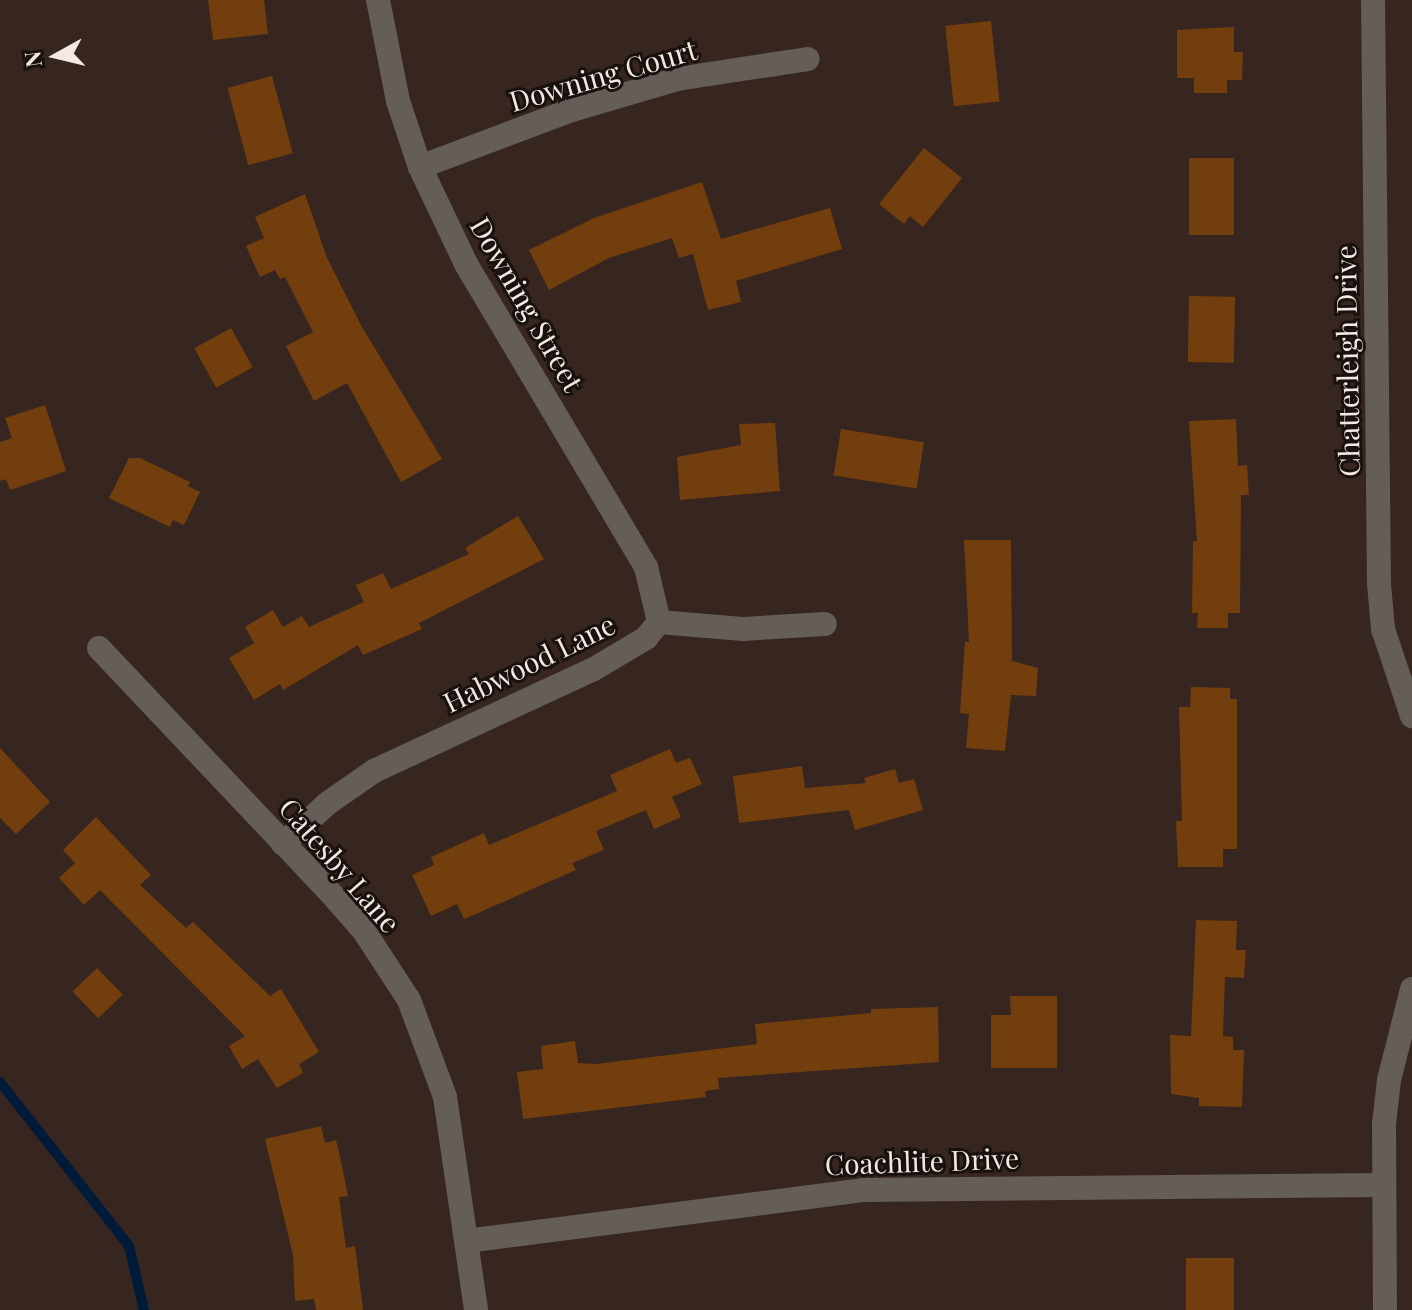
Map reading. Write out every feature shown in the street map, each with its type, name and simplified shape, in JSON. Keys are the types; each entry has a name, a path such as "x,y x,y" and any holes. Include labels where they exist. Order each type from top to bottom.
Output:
{"street":[{"name":"Downing Street","path":"378,0 398,101 420,167 466,264 646,567 659,622"},
{"name":"Chatterleigh Drive","path":"1373,0 1379,584 1383,629 1412,716"},
{"name":"Downing Court","path":"420,167 572,110 677,79 807,59"},
{"name":"Habwood Lane","path":"283,844 328,803 374,771 594,669 646,638 659,622 743,629 825,624"},
{"name":"Catesby Lane","path":"99,648 364,931 409,1000 445,1097 476,1310"},
{"path":"1385,1310 1384,1185 1389,1080 1412,989"},
{"name":"Coachlite Drive","path":"466,1241 863,1190 1384,1185"}],"building":[{"path":"208,0 264,0 268,34 213,40"},
{"path":"991,21 999,102 954,106 945,26"},
{"path":"1234,27 1234,52 1243,52 1242,80 1227,80 1227,93 1194,93 1194,78 1177,78 1177,30"},
{"path":"272,76 293,153 248,165 228,88"},
{"path":"924,148 962,178 923,227 910,216 904,224 879,204"},
{"path":"1189,158 1234,158 1234,235 1189,235"},
{"path":"702,182 721,239 830,208 842,249 736,281 741,302 708,310 693,254 679,258 672,238 609,258 549,290 529,250 594,218"},
{"path":"305,194 327,258 362,327 442,459 401,482 347,383 314,401 286,346 313,332 285,277 280,279 275,270 260,277 246,246 264,238 255,217"},
{"path":"1189,296 1235,297 1234,363 1188,362"},
{"path":"231,328 253,367 216,388 194,348"},
{"path":"45,405 66,471 10,490 6,479 0,481 0,442 12,438 5,418"},
{"path":"1236,419 1238,466 1247,465 1249,495 1241,495 1240,613 1228,613 1228,628 1197,628 1198,613 1192,613 1193,541 1197,541 1189,421"},
{"path":"775,423 780,491 680,500 677,457 741,445 739,424"},
{"path":"841,429 924,442 917,489 834,475"},
{"path":"129,458 140,458 190,482 188,486 200,492 184,525 173,520 170,527 109,498"},
{"path":"518,516 544,559 419,623 422,629 363,655 358,645 283,690 280,684 254,700 229,658 254,643 245,627 273,610 283,627 302,616 309,627 364,602 356,585 383,573 391,589 469,554 465,548"},
{"path":"964,540 1011,540 1012,661 1038,668 1036,696 1011,695 1005,751 966,748 969,714 960,713 965,642 969,642"},
{"path":"1191,687 1230,688 1230,699 1237,699 1237,849 1223,849 1223,867 1178,867 1176,821 1182,821 1179,707 1190,707"},
{"path":"0,748 50,802 16,834 0,818"},
{"path":"670,749 676,763 690,758 702,784 672,797 681,817 654,829 646,810 596,831 604,850 572,863 576,870 464,919 457,904 431,916 412,875 434,865 431,857 484,833 489,845 617,791 610,775"},
{"path":"802,766 805,788 866,783 864,778 895,769 899,783 914,779 923,810 855,830 849,810 739,823 733,776"},
{"path":"96,817 151,875 140,885 186,928 193,922 270,996 281,989 319,1052 299,1064 303,1073 277,1088 258,1059 242,1069 229,1046 245,1036 100,890 84,905 59,878 75,863 63,850"},
{"path":"1196,920 1237,921 1236,950 1246,950 1244,978 1225,977 1223,1036 1233,1037 1233,1050 1244,1050 1242,1107 1199,1106 1199,1098 1171,1094 1170,1035 1191,1036"},
{"path":"97,968 123,995 98,1018 73,992"},
{"path":"1010,996 1057,996 1057,1068 991,1068 991,1015 1011,1015"},
{"path":"938,1007 939,1062 718,1078 719,1089 705,1091 706,1097 523,1119 517,1072 543,1069 541,1046 575,1041 578,1063 596,1064 757,1044 755,1024 871,1013 871,1009"},
{"path":"321,1126 325,1143 336,1140 342,1166 348,1196 339,1197 346,1248 355,1246 363,1310 316,1310 314,1299 295,1301 293,1255 265,1139"},
{"path":"1186,1258 1234,1258 1234,1310 1186,1310"}],"waterway":[{"path":"0,1082 129,1246 144,1310"}]}
